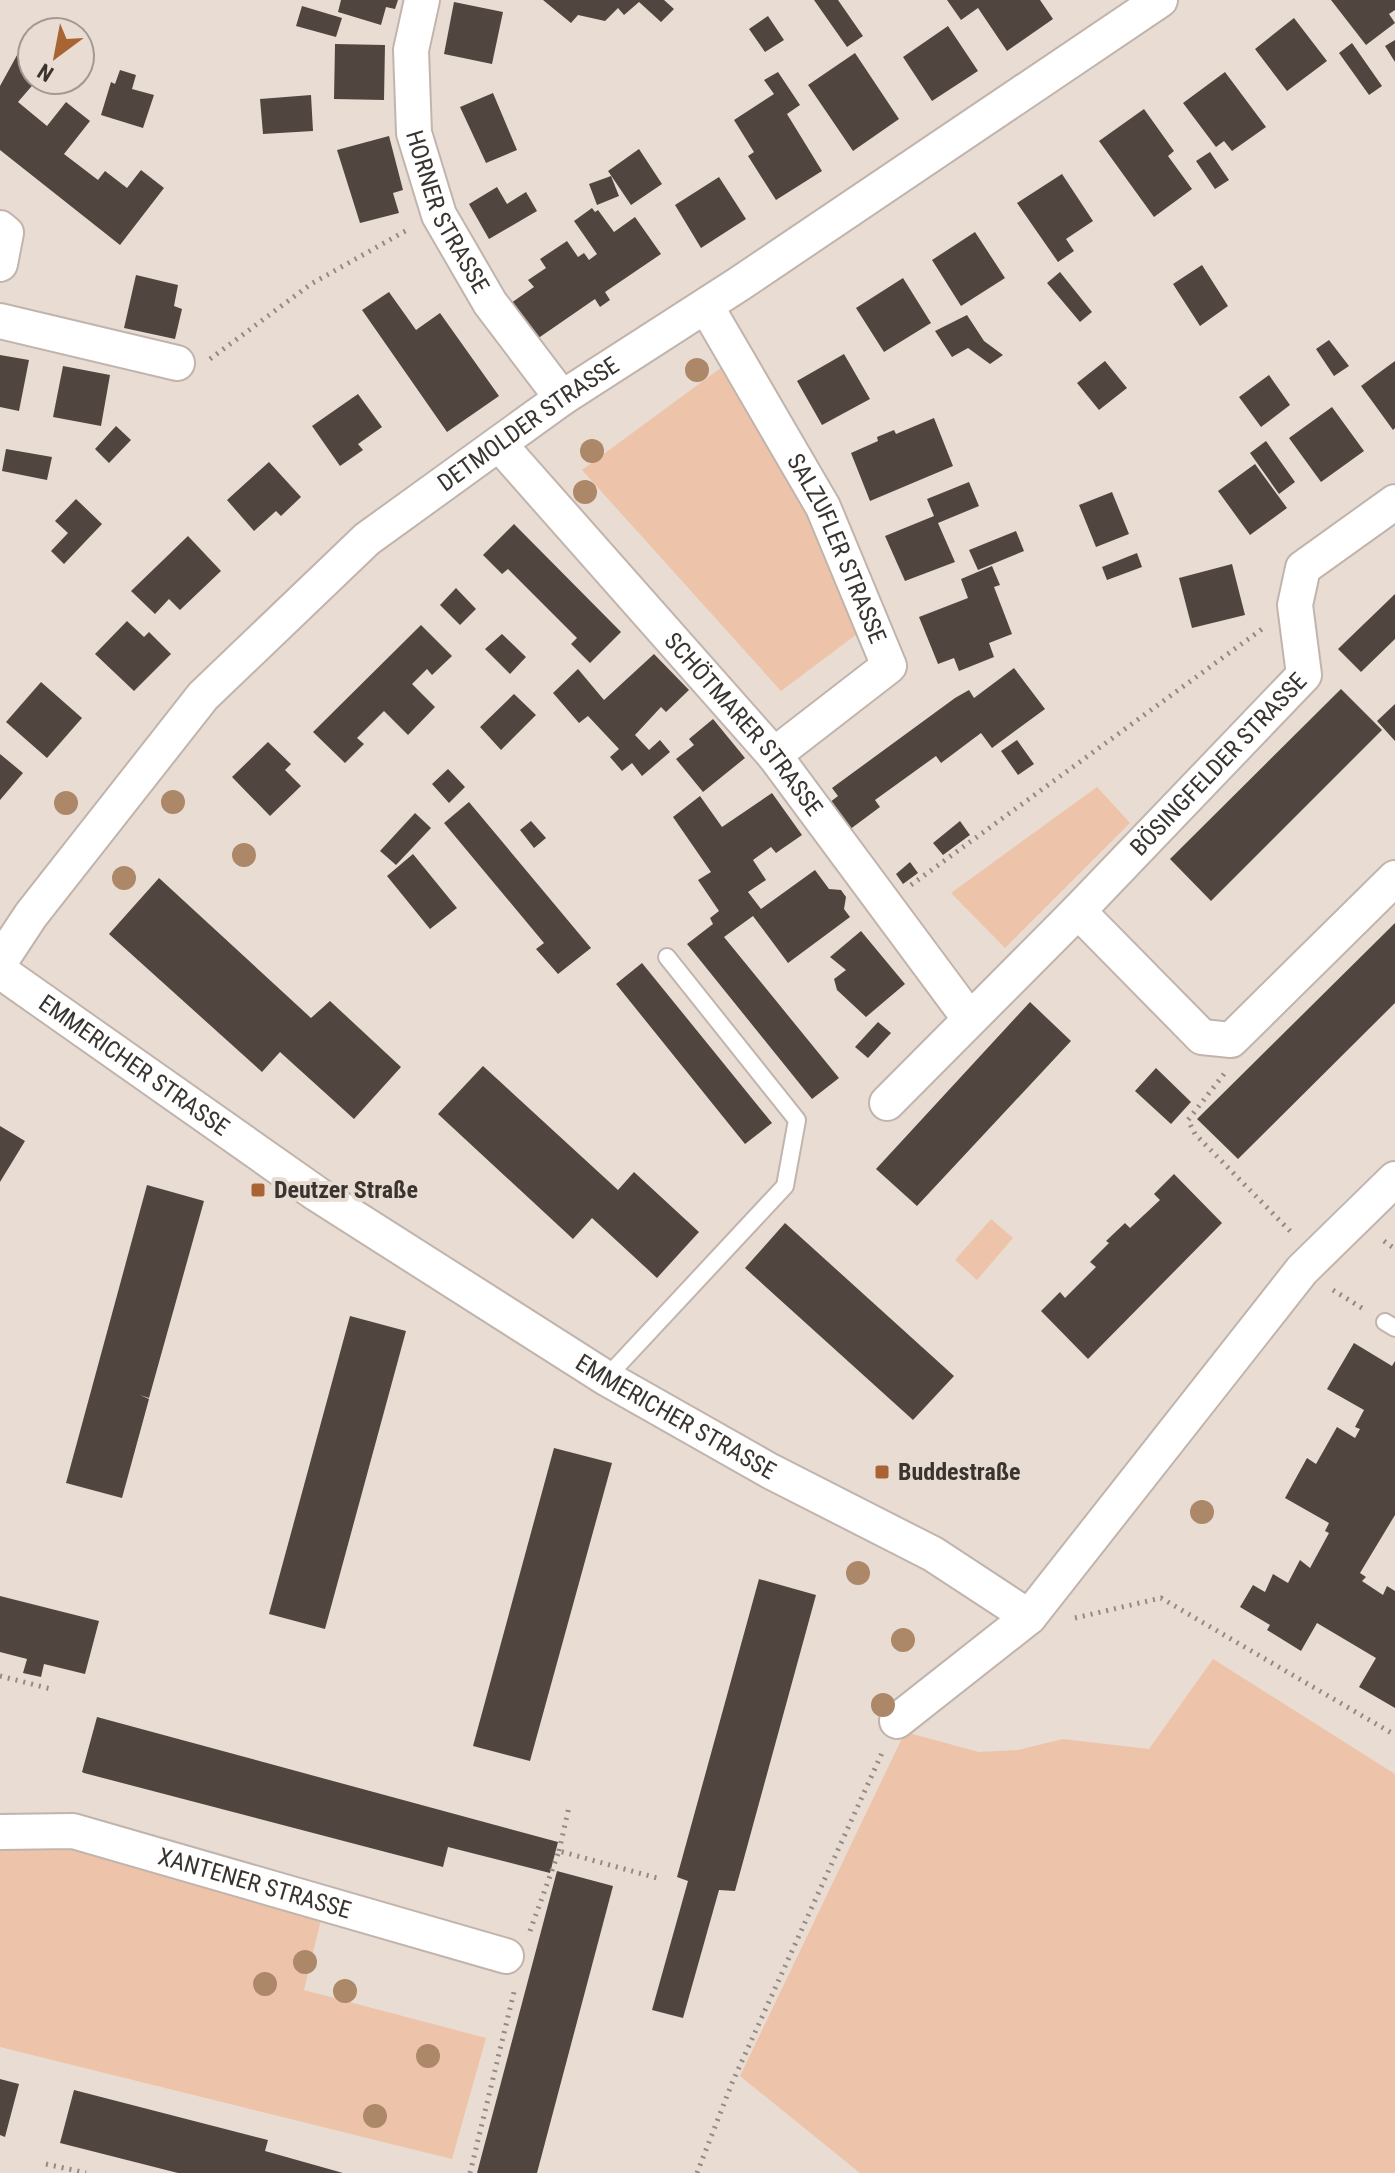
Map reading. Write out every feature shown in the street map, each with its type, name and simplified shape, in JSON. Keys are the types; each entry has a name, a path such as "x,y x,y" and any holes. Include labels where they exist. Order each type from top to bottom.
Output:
{"street":[{"name":"HORNER STRASSE","path":"422,0 411,50 414,133 439,215 490,303 562,398"},
{"name":"DETMOLDER STRASSE","path":"0,962 31,915 203,696 367,539 562,398 706,306 1160,0"},
{"path":"0,228 6,233 0,264"},
{"name":"SALZUFLER STRASSE","path":"706,306 823,507 889,666 774,755"},
{"path":"0,321 177,363"},
{"name":"SCHÖTMARER STRASSE","path":"499,444 774,755 969,1018"},
{"name":"BÖSINGFELDER STRASSE","path":"887,1103 1078,911 1304,675 1295,605 1303,568 1395,502"},
{"path":"1078,911 1202,1037 1231,1040 1395,878"},
{"name":"EMMERICHER STRASSE","path":"0,971 317,1194 606,1378 770,1471 933,1554 1029,1617"},
{"path":"897,1721 1029,1617 1309,1264 1395,1179"},
{"name":"XANTENER STRASSE","path":"0,1832 73,1831 514,1957"}],"lane":[{"path":"606,1378 785,1186 797,1120 667,957"}],"path":[{"path":"177,363 209,360 311,284 439,215"},
{"path":"884,905 1295,605"},
{"path":"1202,1037 1232,1064 1191,1113 1188,1120 1195,1134 1309,1264 1390,1325"},
{"path":"1029,1617 1072,1619 1161,1598 1395,1735"},
{"path":"0,1676 51,1689"},
{"path":"697,2173 732,2083 897,1721"},
{"path":"470,2173 514,1957 537,1908 544,1900 569,1807"},
{"path":"559,1851 657,1878"},
{"path":"46,2164 86,2173"}],"shaded area":[{"path":"722,367 814,522 861,631 781,691 582,470"},
{"path":"1097,787 1130,823 1005,948 951,893"},
{"path":"991,1219 1013,1238 977,1280 955,1260"},
{"path":"1213,1659 1395,1774 1395,2173 860,2173 740,2076 905,1732 979,1752 1018,1750 1063,1739 1149,1749"},
{"path":"0,1832 325,1903 304,1990 486,2038 452,2159 0,2047"}],"building":[{"path":"341,0 398,0 395,9 386,7 381,25 338,12"},
{"path":"543,0 664,0 674,9 661,22 639,2 624,15 618,8 605,21 578,15 571,23"},
{"path":"814,0 838,0 863,36 847,47"},
{"path":"947,0 1040,0 1053,19 1007,51 978,8 961,20"},
{"path":"1331,0 1395,0 1395,10 1389,14 1395,23 1366,45"},
{"path":"454,2 503,12 492,64 444,54"},
{"path":"302,6 342,18 336,37 296,26"},
{"path":"768,16 784,40 765,52 749,29"},
{"path":"1294,18 1327,61 1287,91 1255,49"},
{"path":"948,26 978,71 932,101 903,57"},
{"path":"1395,40 1395,62 1385,46"},
{"path":"1352,43 1382,86 1369,95 1339,53"},
{"path":"335,44 385,45 384,100 334,99"},
{"path":"855,53 899,119 853,151 808,85"},
{"path":"16,57 16,96 23,96 18,102 47,126 66,102 90,121 64,154 98,180 105,171 127,188 141,170 164,188 120,245 0,150 0,86"},
{"path":"120,70 136,75 132,89 154,95 143,128 101,115 111,82 115,84"},
{"path":"778,72 800,105 787,114 822,171 776,200 748,156 754,152 734,120 774,94 764,80"},
{"path":"1225,72 1266,127 1232,151 1224,141 1216,147 1183,103"},
{"path":"493,93 517,150 486,163 460,107"},
{"path":"311,95 313,131 263,134 260,99"},
{"path":"1144,109 1174,151 1168,156 1192,189 1154,217 1099,141"},
{"path":"389,136 403,190 393,193 399,213 360,223 337,150"},
{"path":"639,149 662,184 631,205 608,171"},
{"path":"1210,152 1229,180 1215,189 1196,161"},
{"path":"1062,174 1093,221 1066,239 1074,251 1058,262 1017,203"},
{"path":"611,176 619,196 597,205 589,184"},
{"path":"719,177 746,219 701,248 675,205"},
{"path":"497,187 507,204 526,192 537,211 489,239 469,204"},
{"path":"592,208 595,212 598,210 614,232 635,217 661,254 605,292 610,300 600,307 595,299 537,339 511,303 534,287 528,280 546,268 540,259 567,241 578,257 584,253 589,260 597,254 574,221"},
{"path":"975,232 1005,278 961,306 932,260"},
{"path":"1202,265 1228,306 1200,326 1173,284"},
{"path":"1060,272 1092,312 1080,322 1047,283"},
{"path":"136,275 178,285 174,306 182,309 175,339 124,328"},
{"path":"903,278 931,323 884,352 856,308"},
{"path":"389,292 416,330 440,313 499,396 447,432 362,310"},
{"path":"967,315 984,341 1003,355 990,364 968,348 952,357 935,331"},
{"path":"1329,340 1349,366 1334,376 1316,349"},
{"path":"844,354 870,399 822,425 797,381"},
{"path":"0,355 29,360 19,411 0,407"},
{"path":"1105,361 1127,388 1099,410 1077,383"},
{"path":"1395,361 1395,428 1393,430 1361,386"},
{"path":"63,366 110,375 101,426 53,417"},
{"path":"1269,375 1290,405 1261,427 1239,397"},
{"path":"358,394 382,427 358,444 363,450 340,466 312,426"},
{"path":"1332,407 1364,451 1321,482 1289,438"},
{"path":"934,418 953,466 870,501 851,453 878,441 877,437 894,430 896,434"},
{"path":"116,426 131,440 109,463 95,449"},
{"path":"1266,441 1295,482 1279,494 1250,453"},
{"path":"6,449 52,457 47,480 2,471"},
{"path":"269,462 301,497 281,516 276,511 254,531 227,500"},
{"path":"1255,464 1287,508 1250,535 1218,491"},
{"path":"969,482 979,506 938,523 955,562 905,581 885,536 934,516 927,499"},
{"path":"1112,492 1129,534 1096,547 1079,505"},
{"path":"76,499 102,524 64,564 51,551 68,533 55,521"},
{"path":"514,524 621,632 590,663 571,644 577,638 508,569 502,574 483,555"},
{"path":"1016,531 1024,551 978,570 969,550"},
{"path":"188,536 221,571 180,610 169,599 155,614 131,591"},
{"path":"1137,553 1142,567 1107,580 1102,567"},
{"path":"1232,564 1245,615 1192,628 1179,578"},
{"path":"992,566 1000,585 994,587 1012,634 989,643 994,657 959,671 954,658 938,664 919,617 968,598 961,579"},
{"path":"456,588 476,609 460,625 440,605"},
{"path":"1395,594 1395,639 1361,672 1338,649"},
{"path":"127,621 144,637 149,632 171,654 134,691 95,654"},
{"path":"421,625 452,656 432,675 427,669 412,684 435,707 408,735 384,711 357,738 364,744 345,763 313,732"},
{"path":"502,634 526,657 510,674 485,649"},
{"path":"654,654 689,690 666,712 661,707 635,735 649,750 660,740 670,752 642,776 632,763 622,771 610,757 619,749 588,716 579,723 553,693 578,669 604,700"},
{"path":"1014,668 1045,709 992,748 981,733 941,763 936,756 875,800 880,807 845,833 825,806 838,796 832,788 955,698 969,690 974,698"},
{"path":"41,682 82,718 47,758 6,722"},
{"path":"1341,689 1382,730 1211,901 1170,859"},
{"path":"514,694 536,715 501,750 480,727"},
{"path":"1395,704 1395,741 1377,721"},
{"path":"713,719 745,758 703,792 676,759 694,745 689,739"},
{"path":"1017,740 1034,764 1018,775 1001,751"},
{"path":"268,742 291,764 285,770 301,786 270,816 232,777"},
{"path":"0,754 23,773 0,800"},
{"path":"448,769 465,787 449,803 432,784"},
{"path":"772,793 802,835 776,853 771,847 753,860 766,880 748,892 761,909 815,870 829,889 841,890 846,897 844,909 850,917 788,963 753,916 724,937 839,1078 812,1099 687,944 713,924 710,918 719,911 698,880 711,872 673,817 700,796 722,827"},
{"path":"469,802 591,948 558,974 536,949 544,943 444,823"},
{"path":"415,813 431,828 396,865 380,851"},
{"path":"531,821 546,838 534,848 520,830"},
{"path":"960,821 970,835 943,855 933,843"},
{"path":"413,854 457,908 430,929 387,876"},
{"path":"910,862 918,873 903,884 896,874"},
{"path":"159,878 311,1018 330,1001 401,1067 354,1119 280,1052 262,1072 109,934"},
{"path":"1395,923 1395,1003 1238,1159 1197,1119"},
{"path":"861,931 905,984 866,1017 837,990 834,979 846,970 830,957"},
{"path":"642,963 772,1123 745,1144 616,984"},
{"path":"1030,1002 1071,1041 917,1206 876,1169"},
{"path":"878,1022 891,1033 868,1058 855,1047"},
{"path":"483,1066 618,1190 634,1172 699,1232 657,1278 592,1218 573,1239 438,1114"},
{"path":"1156,1068 1191,1102 1171,1124 1135,1091"},
{"path":"0,1126 25,1141 0,1182"},
{"path":"1174,1174 1222,1223 1088,1359 1041,1311 1060,1292 1065,1298 1096,1267 1090,1262 1109,1243 1106,1241 1125,1223 1130,1228 1160,1200 1154,1194"},
{"path":"147,1185 204,1201 149,1398 140,1395 149,1399 122,1498 66,1483"},
{"path":"785,1223 954,1376 913,1420 745,1268"},
{"path":"350,1316 406,1331 325,1629 269,1614"},
{"path":"1354,1343 1392,1366 1395,1361 1395,1515 1360,1573 1366,1577 1362,1581 1383,1595 1387,1586 1395,1591 1395,1708 1359,1687 1376,1658 1317,1623 1301,1651 1267,1630 1270,1625 1240,1607 1253,1585 1265,1592 1273,1574 1288,1583 1300,1560 1310,1568 1329,1533 1325,1531 1329,1523 1285,1498 1307,1458 1316,1464 1337,1427 1355,1438 1360,1429 1355,1427 1364,1410 1327,1389"},
{"path":"554,1448 612,1463 530,1761 473,1746"},
{"path":"759,1579 816,1595 735,1891 719,1890 683,2018 652,2010 688,1881 677,1877"},
{"path":"0,1596 99,1621 85,1674 44,1664 41,1677 23,1673 27,1659 0,1652"},
{"path":"97,1717 558,1842 550,1873 448,1847 443,1867 84,1773"},
{"path":"557,1871 613,1886 537,2173 477,2173"},
{"path":"0,2079 19,2084 5,2137 0,2135"},
{"path":"74,2090 268,2140 265,2151 343,2173 178,2173 60,2143"}],"place":[{"name":"Deutzer Straße","path":"258,1190"},
{"name":"Buddestraße","path":"882,1472"}]}
